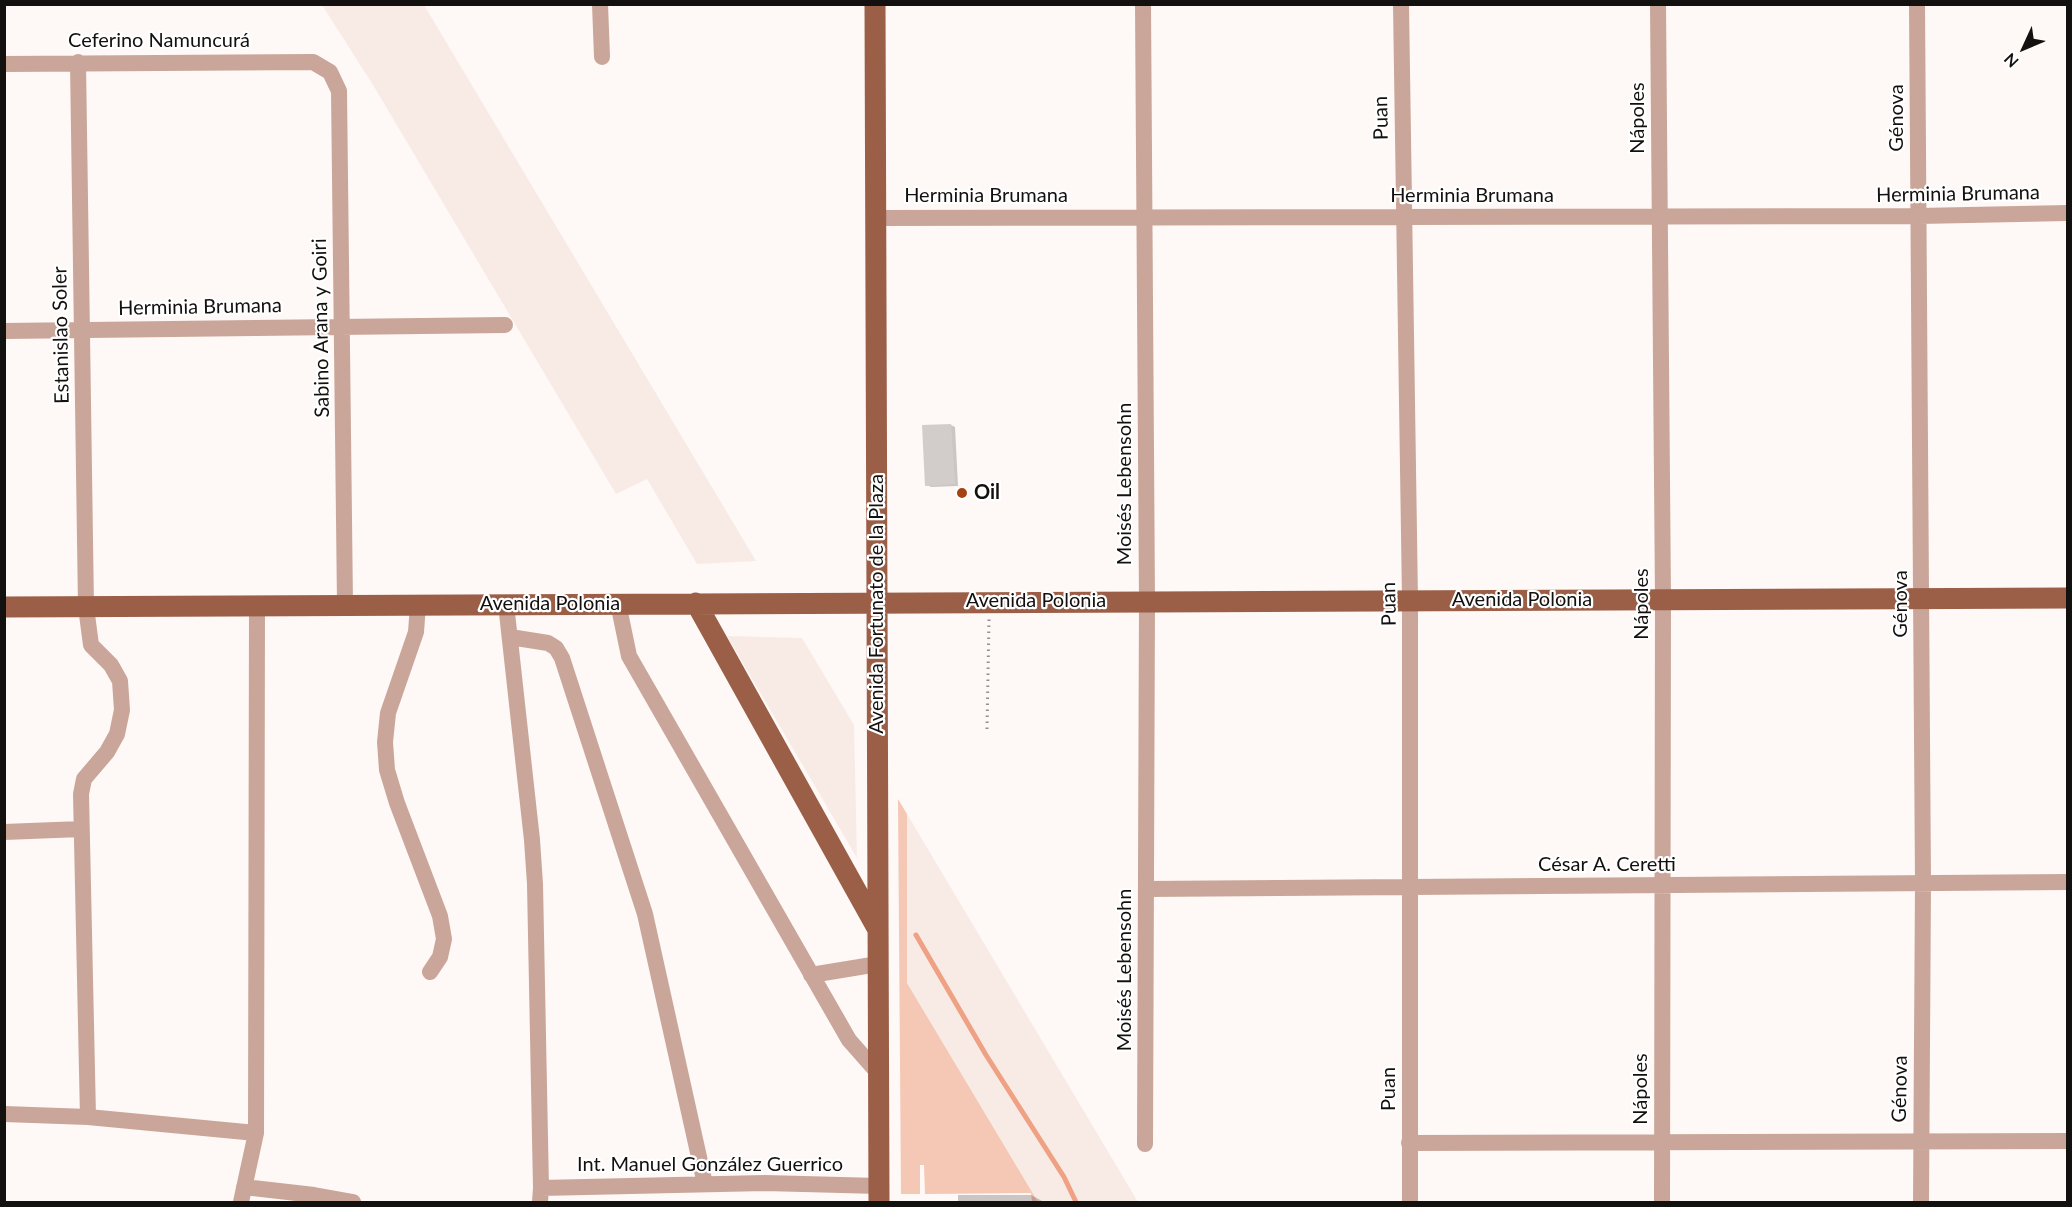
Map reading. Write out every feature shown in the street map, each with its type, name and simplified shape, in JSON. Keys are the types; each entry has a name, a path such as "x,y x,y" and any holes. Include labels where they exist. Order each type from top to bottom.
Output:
{"main road":[{"name":"Avenida Fortunato de la Plaza","path":"875,4 879,1194"},
{"name":"Avenida Polonia","path":"4,607 2067,598"},
{"path":"696,603 878,930"}],"street":[{"path":"600,4 602,57"},
{"name":"Moisés Lebensohn","path":"1143,4 1147,601 1145,1144"},
{"name":"Puan","path":"1401,4 1410,600 1410,1203"},
{"name":"Nápoles","path":"1658,4 1664,885 1662,1203"},
{"name":"Génova","path":"1917,4 1923,883 1921,1203"},
{"name":"Estanislao Soler","path":"78,62 86,607 91,645 111,665 120,681 122,710 117,734 107,752 84,779 81,829 88,1117"},
{"name":"Ceferino Namuncurá","path":"4,64 313,62"},
{"name":"Sabino Arana y Goiri","path":"313,62 330,72 339,91 345,605"},
{"name":"Herminia Brumana","path":"876,218 1919,216 2067,213"},
{"name":"Herminia Brumana","path":"4,330 505,325"},
{"path":"618,603 629,656 849,1040 879,1074"},
{"path":"506,604 534,873 541,1195"},
{"path":"418,605 416,632 388,713 385,742 387,770 397,803 441,916 444,939 440,957 430,972"},
{"path":"257,606 256,1133 243,1195 314,1195 353,1203"},
{"path":"510,637 548,643 556,648 562,658 645,914 705,1184"},
{"path":"4,832 81,829"},
{"name":"César A. Ceretti","path":"1147,889 2067,882"},
{"path":"811,975 878,963"},
{"path":"4,1114 88,1117 256,1133"},
{"path":"1410,1143 2067,1141"},
{"name":"Int. Manuel González Guerrico","path":"541,1195 705,1184 765,1183 879,1194"}],"path":[{"path":"987,729 989,602"}],"shaded area":[{"path":"322,5 424,5 756,561 697,564 647,479 616,494 373,85"},
{"path":"727,636 802,638 854,725 857,858"},
{"path":"898,799 907,814 907,983 1038,1202 1032,1202 1031,1193 925,1194 924,1165 920,1165 920,1194 901,1194"},
{"path":"907,814 1138,1202 1038,1202 907,983"}],"building":[{"path":"951,424 955,484 925,486 922,425"}],"waterway":[{"path":"916,935 986,1055 1064,1177 1076,1202"}],"place":[{"name":"Oil","path":"962,493"}]}
